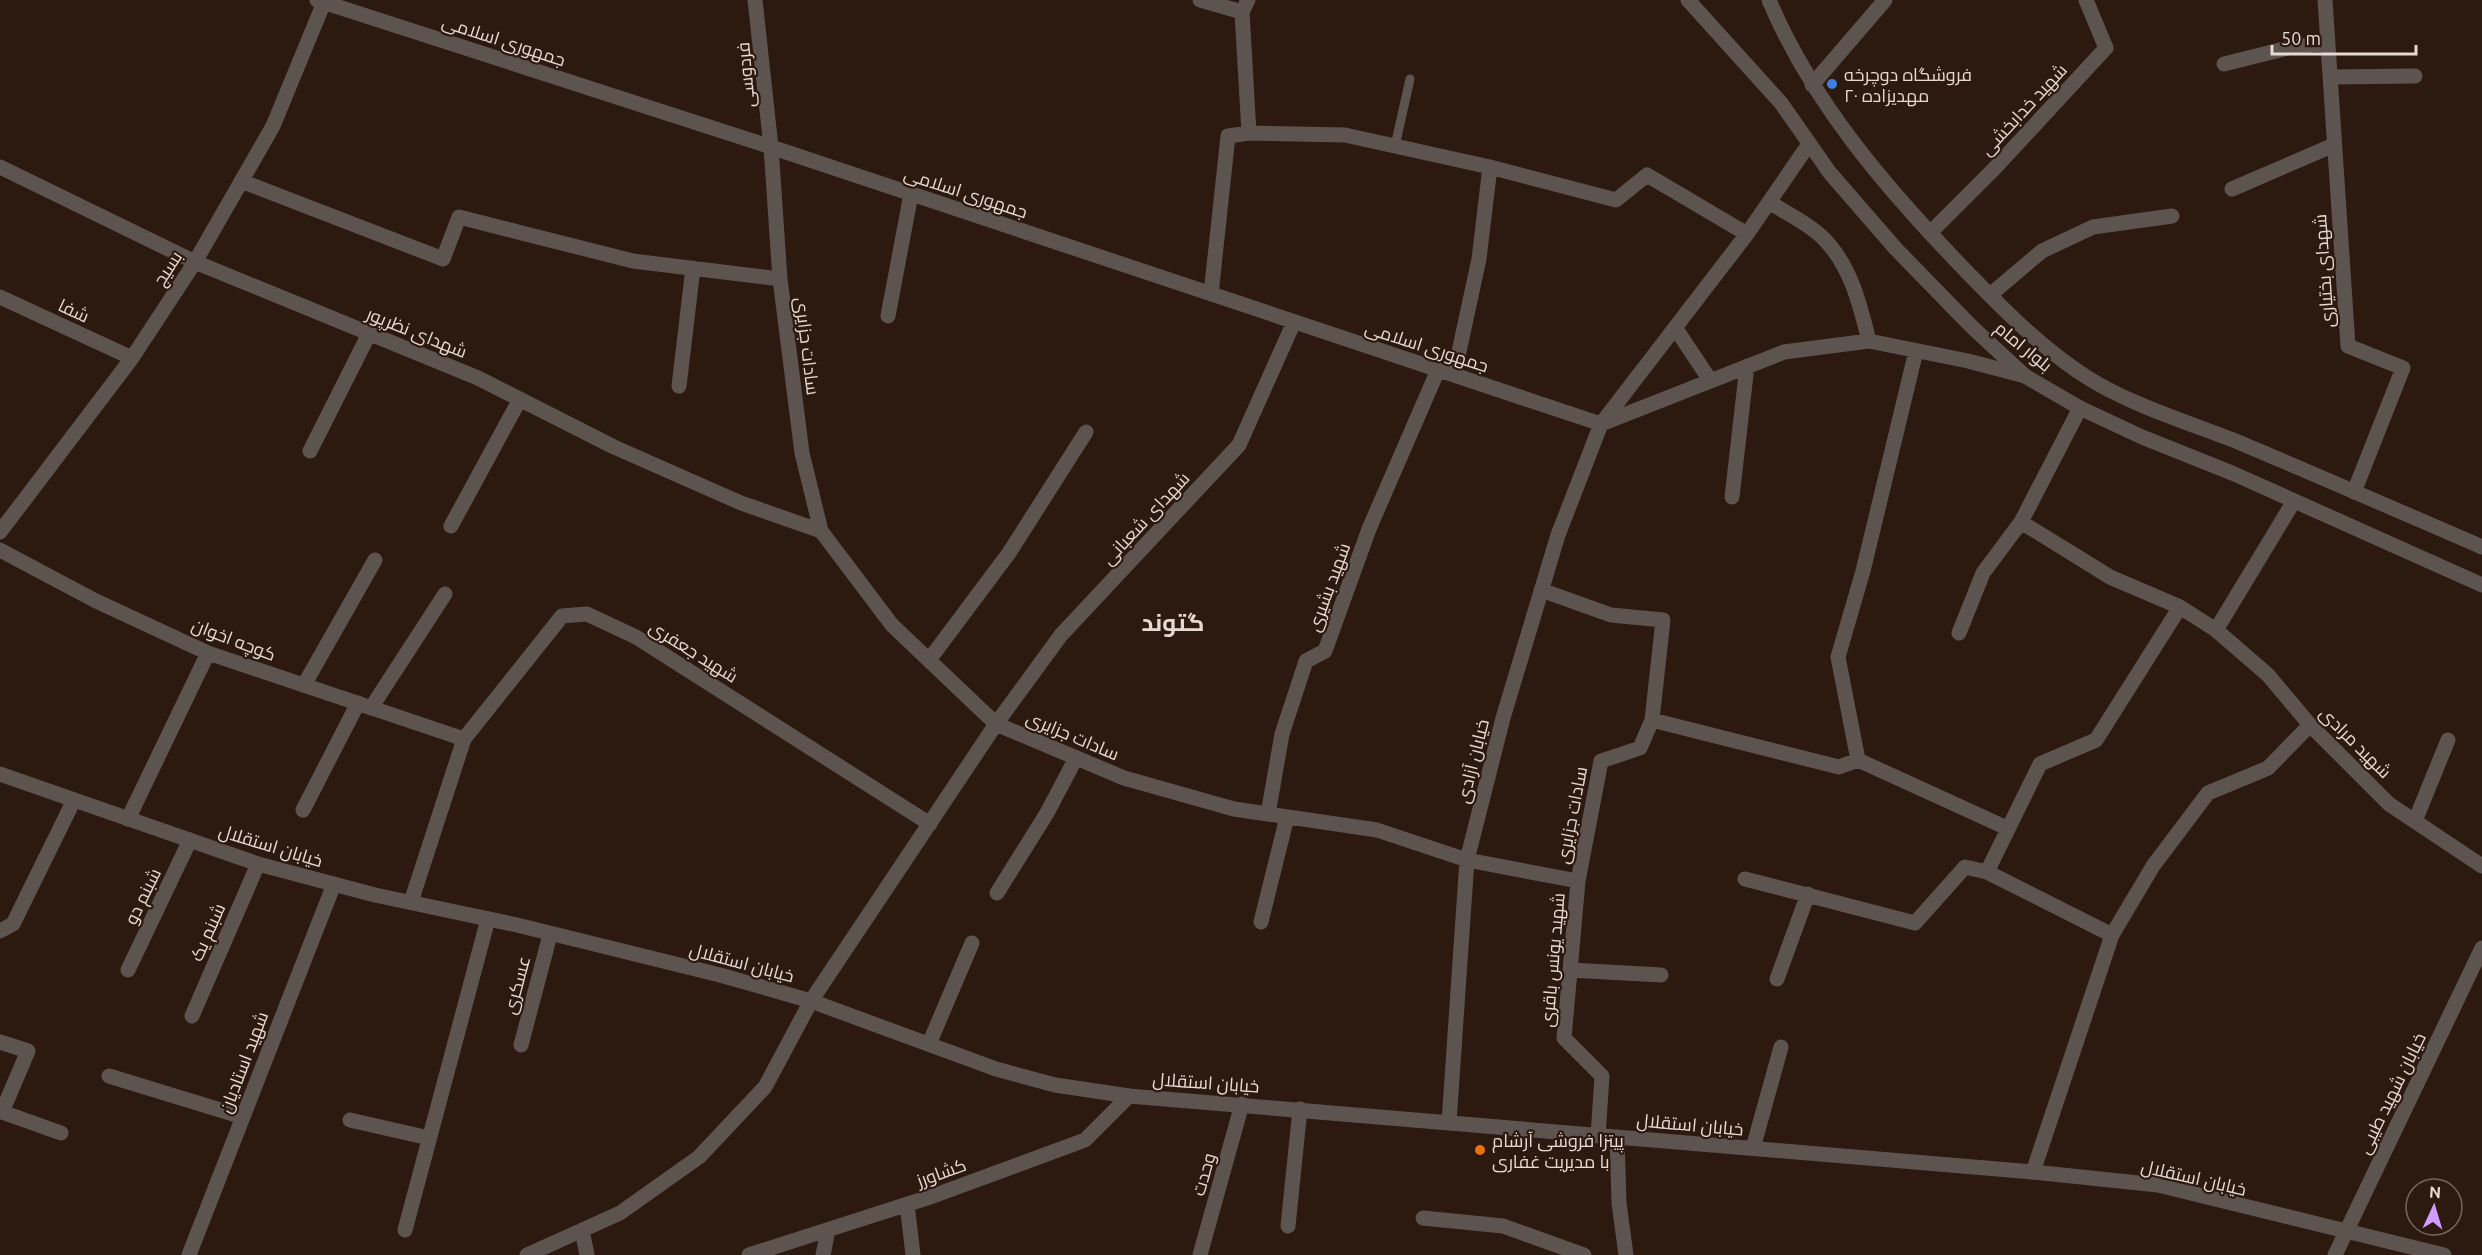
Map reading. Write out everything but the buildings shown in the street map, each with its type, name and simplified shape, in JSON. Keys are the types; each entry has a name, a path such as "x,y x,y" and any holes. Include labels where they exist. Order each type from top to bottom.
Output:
{"street":[{"name":"فردوسی","path":"755,0 771,147"},
{"path":"1200,0 1245,6 1249,132"},
{"name":"بلوار امام","path":"1688,0 1780,103 1830,173 1896,249 1972,327 2025,376 2080,408 2482,585"},
{"path":"1695,0 1709,24"},
{"name":"بلوار امام","path":"1769,0 1812,84 1863,156 1930,233 1990,296 2048,349 2089,379 2482,547"},
{"path":"1812,84 1885,0"},
{"name":"شهید خدابخشی","path":"1930,233 1993,170 2106,48 2086,0"},
{"name":"شهدای بختیاری","path":"2325,0 2348,346 2403,368 2354,492"},
{"name":"جمهوری اسلامی","path":"322,1 771,147 1601,424"},
{"name":"بسیج","path":"0,532 132,358 195,262 273,126 322,1"},
{"path":"2224,64 2292,47 2328,43"},
{"path":"2330,77 2415,76"},
{"path":"1211,294 1228,136 1249,132 1345,135 1490,167 1616,200 1647,175 1747,234"},
{"path":"1601,424 1747,234 1809,144"},
{"path":"2232,189 2334,145"},
{"name":"سادات جزایری","path":"771,147 780,279 802,453 821,531 892,625 996,724 1124,778 1234,809 1377,830 1467,860 1578,881 1601,761 1640,748 1652,720"},
{"name":"شهدای نظرپور","path":"0,167 195,262 478,378 614,447 741,503 821,531"},
{"path":"1454,375 1479,259 1490,167"},
{"path":"242,181 442,259 459,218 633,261 780,279"},
{"path":"888,316 911,194"},
{"path":"1769,202 1821,236 1843,265 1859,300 1869,341"},
{"path":"1990,296 2042,251 2093,227 2172,216"},
{"path":"679,386 693,268"},
{"name":"شفا","path":"0,297 132,358"},
{"name":"شهدای شعبانی","path":"811,1001 996,724 1061,635 1239,445 1294,322"},
{"path":"1676,329 1710,380"},
{"path":"310,451 369,334"},
{"path":"1601,424 1784,352 1869,341 2025,376"},
{"path":"1858,760 1838,657 1863,571 1916,351"},
{"path":"1732,497 1747,366"},
{"name":"شهید بشیری","path":"1268,814 1282,734 1306,661 1325,651 1369,529 1438,370"},
{"path":"451,526 520,399"},
{"path":"1959,633 1983,573 2021,522 2080,408"},
{"name":"خیابان آزادی","path":"1449,1122 1467,860 1503,718 1541,590 1558,535 1601,424"},
{"path":"929,660 1009,553 1086,432"},
{"path":"2216,630 2294,501"},
{"name":"شهید مرادی","path":"2021,522 2110,577 2180,607 2216,630 2268,675 2310,725 2389,804 2482,866"},
{"name":"کوچه اخوان","path":"0,550 96,601 208,653 464,739"},
{"path":"304,685 375,560"},
{"path":"1541,590 1611,615 1663,620 1652,720 1839,767 1858,760 2007,828"},
{"path":"303,810 364,705 446,594"},
{"path":"1987,872 2040,764 2096,740 2180,607"},
{"name":"شهید جعفری","path":"464,739 562,616 587,614 636,637 930,824"},
{"path":"128,819 208,653"},
{"path":"2033,1172 2112,935 2153,866 2208,793 2268,768 2310,725"},
{"path":"411,902 464,739"},
{"path":"2415,821 2448,740"},
{"path":"997,892 1047,813 1076,758"},
{"name":"خیابان استقلال","path":"0,774 258,864 720,975 811,1001 996,1069 1055,1085 1130,1096 2033,1172 2158,1185 2346,1233 2444,1255"},
{"path":"0,931 13,924 74,800"},
{"path":"1261,922 1287,817"},
{"name":"شبنم دو","path":"128,970 190,840"},
{"name":"شبنم یک","path":"192,1016 258,864"},
{"path":"1744,879 1914,923 1965,867 1987,872 2112,935"},
{"name":"شهید یونس باقری","path":"1578,881 1564,1038 1602,1076 1598,1136"},
{"name":"شهید استادیان","path":"189,1255 334,884"},
{"path":"1777,979 1808,894"},
{"path":"405,1230 488,919"},
{"name":"عسکری","path":"521,1045 550,934"},
{"path":"928,1044 972,943"},
{"name":"خیابان شهید طیبی","path":"2335,1255 2482,948"},
{"path":"1570,970 1661,975"},
{"path":"527,1255 620,1213 699,1157 765,1087 811,1001"},
{"path":"0,1042 28,1051 2,1112 61,1133"},
{"path":"1753,1148 1781,1047"},
{"path":"110,1076 243,1117"},
{"name":"کشاورز","path":"749,1255 908,1204 1085,1140 1130,1096"},
{"name":"وحدت","path":"1200,1255 1242,1104"},
{"path":"1288,1226 1300,1109"},
{"path":"350,1120 429,1138"},
{"path":"1617,1137 1619,1203 1626,1255"},
{"path":"908,1204 913,1255"},
{"path":"1423,1218 1503,1226 1584,1255"},
{"path":"582,1230 587,1255"},
{"path":"823,1255 828,1230"}],"lane":[{"path":"1395,146 1410,79"}],"place":[{"name":"فروشگاه دوچرخه ۲۰ مهدیزاده","path":"1832,84"},
{"name":"پیتزا فروشی آرشام با مدیریت غفاری","path":"1480,1150"}],"district":[{"name":"گتوند","path":"1173,622"}]}
